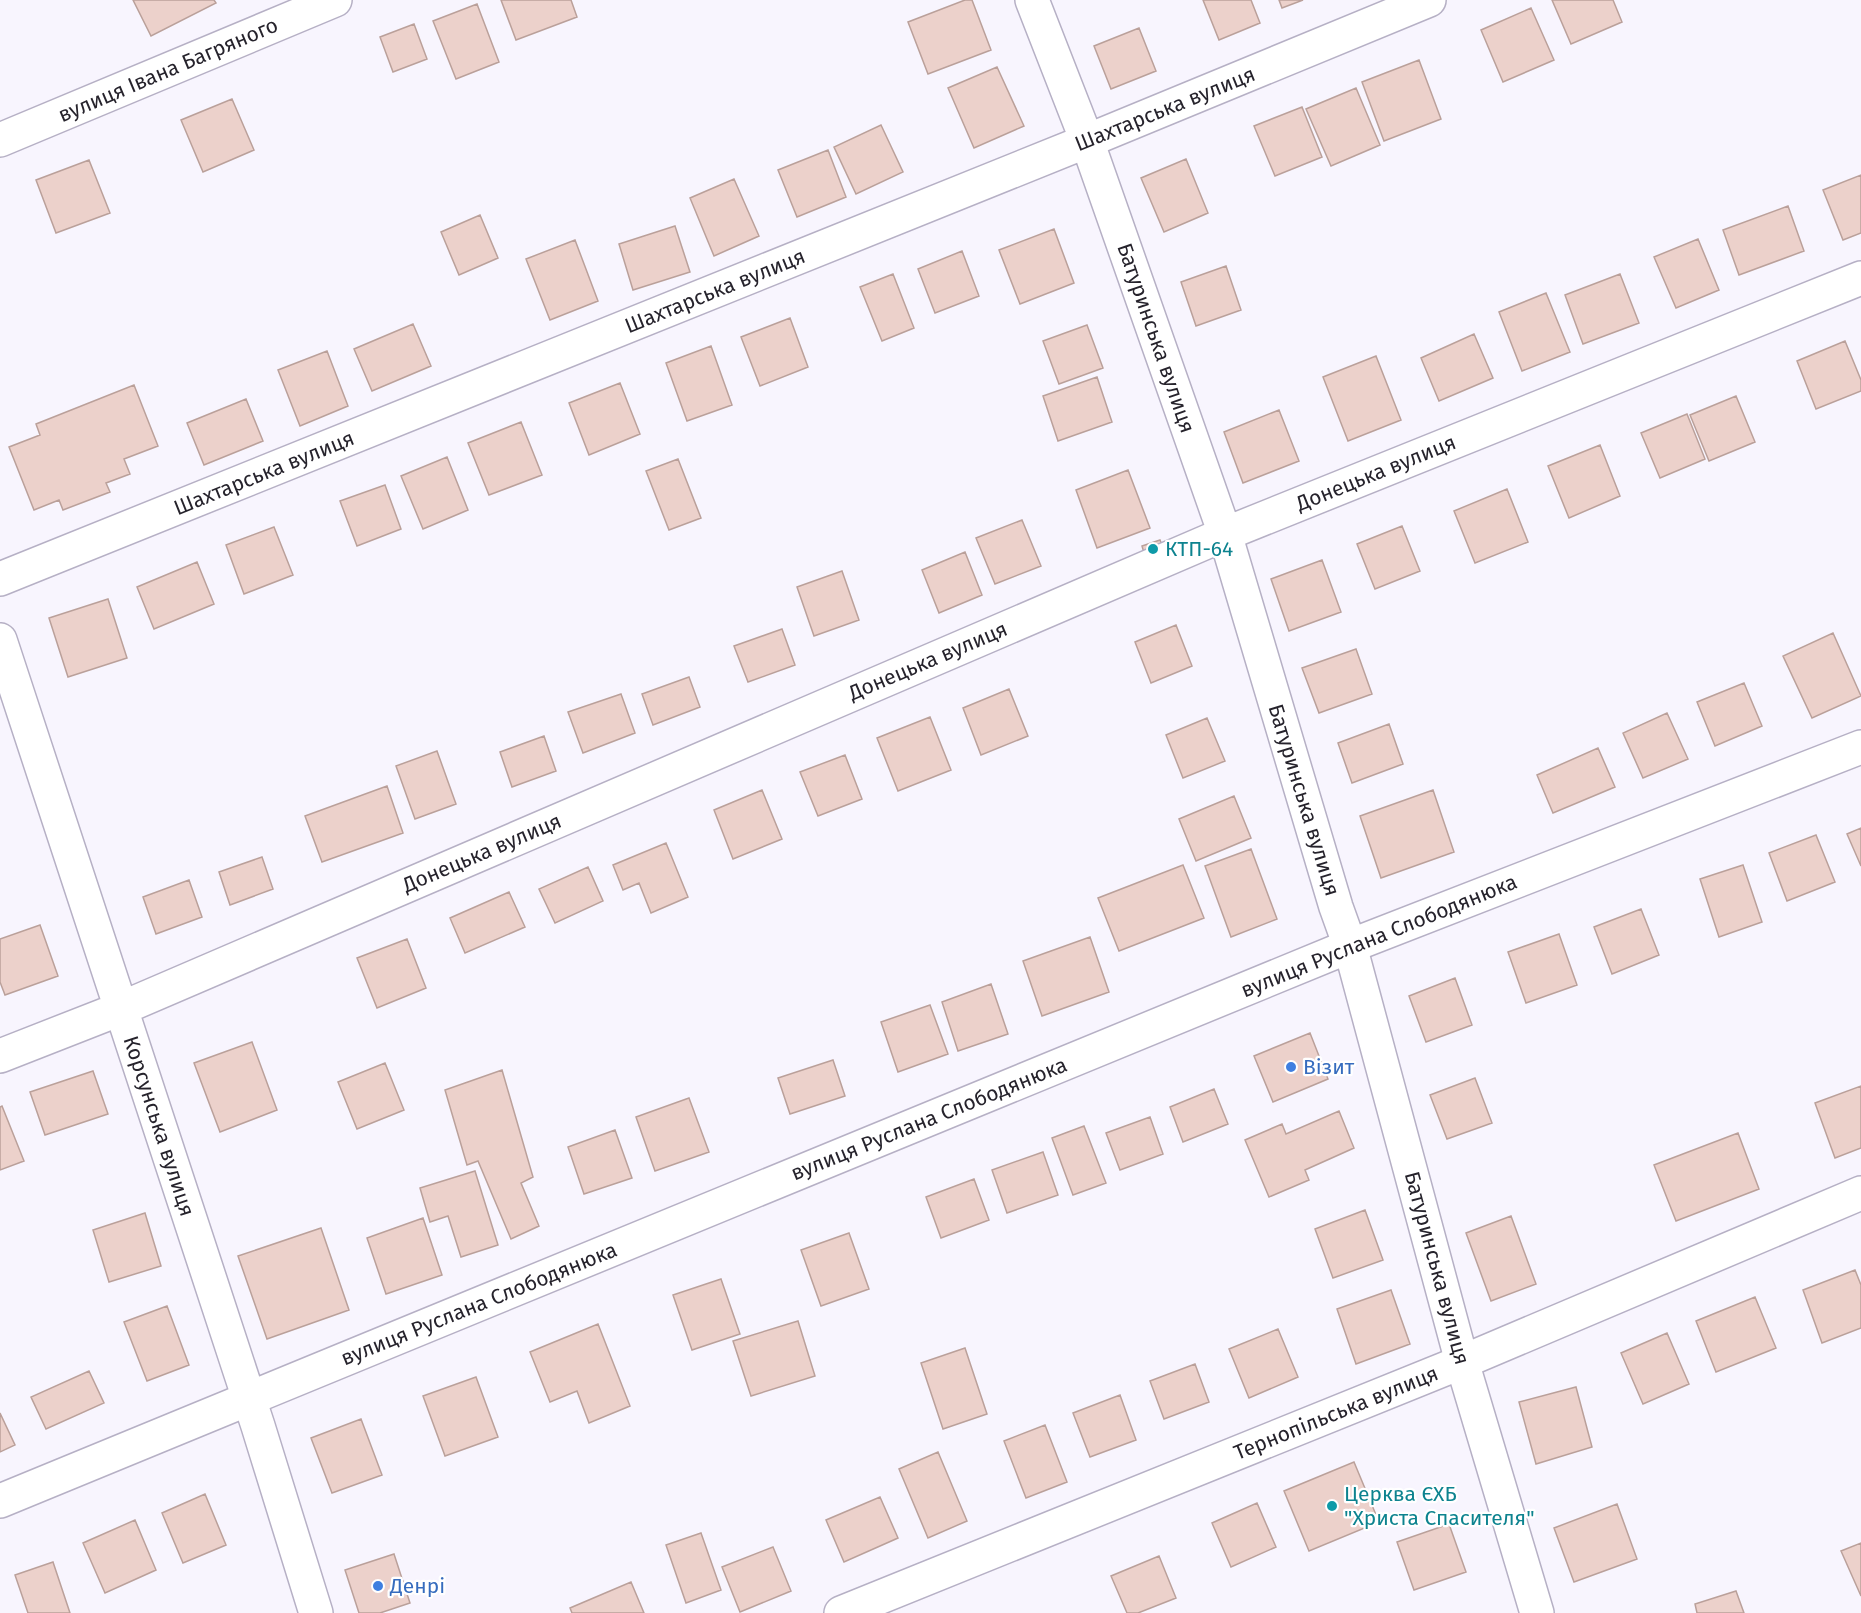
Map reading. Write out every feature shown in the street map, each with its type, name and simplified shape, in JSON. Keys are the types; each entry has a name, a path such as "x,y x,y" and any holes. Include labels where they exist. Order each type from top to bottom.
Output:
{"street":[{"name":"вулиця Івана Багряного","path":"0,140 335,0"},
{"name":"Батуринська вулиця","path":"1032,0 1087,141 1225,534 1336,907 1350,946 1462,1362 1537,1613"},
{"name":"Шахтарська вулиця","path":"0,579 1087,141 1429,0"},
{"name":"Донецька вулиця","path":"0,1056 120,1009 1225,534 1861,278"},
{"name":"Корсунська вулиця","path":"0,640 249,1398 316,1613"},
{"name":"вулиця Руслана Слободянюка","path":"0,1501 1350,946 1861,747"},
{"name":"Тернопільська вулиця","path":"842,1613 1462,1362 1861,1193"}],"building":[{"path":"133,0 214,0 216,3 151,36"},
{"path":"501,0 571,0 577,17 516,40"},
{"path":"965,0 972,0 991,50 928,74 908,22"},
{"path":"1203,0 1251,0 1260,23 1219,40"},
{"path":"1279,0 1303,0 1282,8"},
{"path":"1552,0 1613,0 1622,22 1571,44"},
{"path":"477,4 499,62 456,79 433,21"},
{"path":"1531,8 1554,60 1503,82 1481,30"},
{"path":"414,24 427,59 393,72 380,37"},
{"path":"1139,28 1156,71 1111,89 1094,46"},
{"path":"1419,60 1441,119 1384,141 1362,82"},
{"path":"997,67 1024,126 974,148 948,88"},
{"path":"1356,88 1380,145 1331,166 1306,109"},
{"path":"232,99 254,150 203,172 181,120"},
{"path":"1302,107 1322,157 1275,176 1254,126"},
{"path":"881,125 903,172 856,194 834,147"},
{"path":"828,150 846,197 797,217 778,170"},
{"path":"1186,159 1208,213 1164,232 1141,178"},
{"path":"89,160 110,213 56,233 36,180"},
{"path":"1861,175 1861,233 1843,240 1823,190"},
{"path":"734,179 759,236 714,256 690,198"},
{"path":"1788,206 1804,251 1739,275 1723,230"},
{"path":"480,215 498,258 459,275 441,232"},
{"path":"675,226 690,272 633,290 619,244"},
{"path":"1054,229 1074,283 1020,304 999,250"},
{"path":"1698,239 1719,290 1676,308 1654,257"},
{"path":"575,240 598,301 550,320 526,259"},
{"path":"962,251 979,296 935,313 918,269"},
{"path":"1226,266 1241,310 1196,326 1181,282"},
{"path":"893,274 914,328 882,341 860,287"},
{"path":"1620,274 1639,323 1583,344 1565,295"},
{"path":"1546,293 1570,352 1522,371 1499,312"},
{"path":"790,318 808,367 760,386 741,337"},
{"path":"413,324 431,366 372,391 354,349"},
{"path":"1087,325 1103,368 1059,384 1043,341"},
{"path":"1474,334 1493,378 1439,401 1421,358"},
{"path":"1845,341 1861,380 1861,391 1816,409 1797,361"},
{"path":"711,346 732,405 687,421 666,363"},
{"path":"327,351 348,406 300,426 278,370"},
{"path":"1376,356 1401,420 1348,441 1323,377"},
{"path":"1097,377 1112,422 1058,441 1043,396"},
{"path":"620,383 640,434 589,455 569,403"},
{"path":"134,385 158,446 124,459 130,474 106,483 110,492 63,510 59,500 34,510 9,447 40,435 36,424"},
{"path":"1736,396 1755,442 1709,461 1690,415"},
{"path":"246,399 263,441 204,465 187,423"},
{"path":"1279,410 1299,461 1243,483 1224,432"},
{"path":"1687,414 1705,459 1660,478 1641,433"},
{"path":"521,422 542,475 489,495 468,443"},
{"path":"1600,445 1620,496 1569,518 1548,466"},
{"path":"447,457 468,510 423,529 401,476"},
{"path":"678,459 701,518 669,530 646,471"},
{"path":"1128,470 1150,528 1097,548 1076,490"},
{"path":"385,485 401,529 357,546 340,501"},
{"path":"1507,489 1528,542 1475,563 1454,511"},
{"path":"1022,520 1041,566 995,584 976,538"},
{"path":"1402,526 1420,571 1375,589 1357,544"},
{"path":"274,527 293,575 244,594 226,545"},
{"name":"КТП-64","path":"1160,540 1165,553 1146,560 1142,546"},
{"path":"965,552 982,595 939,613 922,570"},
{"path":"1322,560 1341,612 1289,631 1271,579"},
{"path":"197,562 214,604 154,629 137,587"},
{"path":"842,571 859,620 814,636 797,587"},
{"path":"108,599 127,658 68,677 49,618"},
{"path":"1176,625 1192,666 1151,683 1135,642"},
{"path":"782,629 795,665 748,682 734,646"},
{"path":"1833,633 1861,696 1812,718 1783,656"},
{"path":"1356,649 1372,694 1319,713 1302,668"},
{"path":"689,677 700,707 653,725 642,694"},
{"path":"1744,683 1762,726 1715,746 1697,702"},
{"path":"1009,689 1028,736 981,755 963,708"},
{"path":"621,694 635,733 583,753 568,712"},
{"path":"1667,713 1688,759 1643,778 1623,733"},
{"path":"930,717 951,770 898,791 877,738"},
{"path":"1207,718 1225,761 1183,778 1166,735"},
{"path":"1389,724 1403,764 1352,783 1338,743"},
{"path":"544,736 556,771 512,787 500,752"},
{"path":"1598,748 1615,787 1553,813 1537,775"},
{"path":"437,751 456,804 415,819 396,766"},
{"path":"845,755 862,799 818,816 800,772"},
{"path":"387,786 403,833 322,862 305,816"},
{"path":"762,790 782,839 733,859 714,810"},
{"path":"1433,790 1454,852 1381,878 1360,816"},
{"path":"1234,796 1251,838 1196,861 1179,819"},
{"path":"1861,828 1861,866 1847,834"},
{"path":"1816,835 1835,882 1787,901 1769,853"},
{"path":"666,843 688,897 651,913 639,883 623,890 613,865"},
{"path":"1251,849 1277,919 1231,937 1205,866"},
{"path":"262,857 273,889 230,905 219,872"},
{"path":"1183,865 1204,918 1119,951 1098,898"},
{"path":"1743,865 1762,922 1719,937 1700,879"},
{"path":"588,867 603,901 555,923 539,889"},
{"path":"189,880 202,917 156,934 143,897"},
{"path":"509,892 525,927 465,953 450,918"},
{"path":"1641,909 1659,955 1612,974 1594,927"},
{"path":"40,925 58,976 5,995 0,982 0,939"},
{"path":"1559,934 1577,985 1526,1003 1508,952"},
{"path":"1090,937 1109,992 1042,1016 1023,961"},
{"path":"407,939 426,988 377,1008 357,958"},
{"path":"1455,978 1472,1025 1426,1042 1409,996"},
{"path":"991,984 1008,1034 958,1051 942,1002"},
{"path":"930,1005 948,1054 898,1072 881,1022"},
{"name":"Візит","path":"1310,1033 1328,1079 1273,1102 1254,1056"},
{"path":"252,1042 277,1110 220,1132 194,1063"},
{"path":"833,1060 845,1096 790,1114 778,1078"},
{"path":"385,1063 404,1110 357,1129 338,1082"},
{"path":"502,1070 533,1177 521,1183 539,1226 511,1239 478,1161 467,1165 445,1090"},
{"path":"93,1071 108,1114 45,1135 30,1092"},
{"path":"1475,1078 1492,1123 1447,1139 1430,1095"},
{"path":"1861,1086 1861,1148 1835,1158 1815,1103"},
{"path":"1214,1089 1228,1124 1183,1142 1170,1107"},
{"path":"689,1098 709,1152 655,1171 636,1117"},
{"path":"2,1106 24,1161 0,1170 0,1107"},
{"path":"1339,1111 1354,1148 1305,1170 1309,1180 1269,1197 1245,1140 1282,1124 1286,1134"},
{"path":"1150,1117 1163,1154 1120,1170 1106,1133"},
{"path":"1084,1126 1106,1183 1073,1195 1052,1138"},
{"path":"615,1130 632,1178 584,1194 568,1147"},
{"path":"1738,1133 1759,1189 1676,1221 1654,1165"},
{"path":"1043,1152 1058,1195 1007,1213 992,1170"},
{"path":"475,1171 498,1245 461,1257 448,1216 430,1222 420,1188"},
{"path":"974,1179 989,1220 941,1238 926,1197"},
{"path":"1365,1210 1383,1260 1333,1278 1315,1229"},
{"path":"145,1213 161,1266 109,1282 93,1230"},
{"path":"1511,1216 1536,1284 1491,1301 1466,1233"},
{"path":"423,1218 442,1275 386,1294 367,1238"},
{"path":"321,1228 349,1310 267,1339 238,1256"},
{"path":"849,1233 869,1289 821,1306 801,1250"},
{"path":"1855,1270 1861,1285 1861,1328 1822,1343 1803,1290"},
{"path":"721,1279 740,1334 692,1350 673,1295"},
{"path":"1391,1290 1410,1344 1356,1364 1337,1309"},
{"path":"1755,1297 1776,1348 1716,1372 1696,1321"},
{"path":"167,1306 189,1365 147,1381 124,1322"},
{"path":"798,1321 815,1376 751,1396 733,1341"},
{"path":"598,1324 630,1406 589,1423 577,1391 550,1402 530,1352"},
{"path":"1278,1329 1298,1377 1249,1398 1229,1349"},
{"path":"1667,1333 1689,1384 1643,1404 1621,1353"},
{"path":"965,1348 987,1414 943,1429 921,1363"},
{"path":"1195,1364 1209,1402 1164,1419 1150,1381"},
{"path":"89,1371 104,1403 46,1429 31,1397"},
{"path":"476,1377 498,1437 445,1456 423,1396"},
{"path":"1576,1387 1592,1447 1536,1464 1519,1402"},
{"path":"1120,1395 1136,1440 1090,1457 1073,1413"},
{"path":"0,1413 15,1445 0,1452"},
{"path":"361,1419 382,1475 332,1493 311,1438"},
{"path":"1045,1425 1067,1482 1026,1498 1004,1441"},
{"path":"938,1452 967,1521 928,1538 899,1469"},
{"name":"Церква ЄХБ \"Христа Спасителя\"","path":"1354,1462 1379,1522 1309,1551 1284,1491"},
{"path":"205,1494 226,1545 183,1563 162,1513"},
{"path":"880,1497 898,1538 844,1562 826,1520"},
{"path":"1257,1503 1276,1547 1231,1567 1212,1523"},
{"path":"1617,1504 1637,1559 1574,1582 1554,1528"},
{"path":"135,1520 156,1570 105,1593 83,1543"},
{"path":"1449,1524 1466,1572 1414,1590 1397,1542"},
{"path":"701,1533 721,1590 686,1603 666,1545"},
{"path":"1861,1543 1861,1596 1841,1551"},
{"path":"773,1547 791,1591 740,1612 722,1567"},
{"name":"Денрі","path":"394,1554 410,1603 380,1613 359,1613 345,1570"},
{"path":"1159,1556 1176,1598 1138,1613 1127,1613 1111,1576"},
{"path":"53,1562 70,1613 28,1613 15,1575"},
{"path":"631,1582 644,1613 572,1613 570,1608"},
{"path":"1736,1591 1744,1613 1697,1613 1695,1604"}],"place":[{"name":"КТП-64","path":"1153,549"},
{"name":"Візит","path":"1291,1067"},
{"name":"Церква ЄХБ \"Христа Спасителя\"","path":"1332,1506"},
{"name":"Денрі","path":"378,1586"}]}
